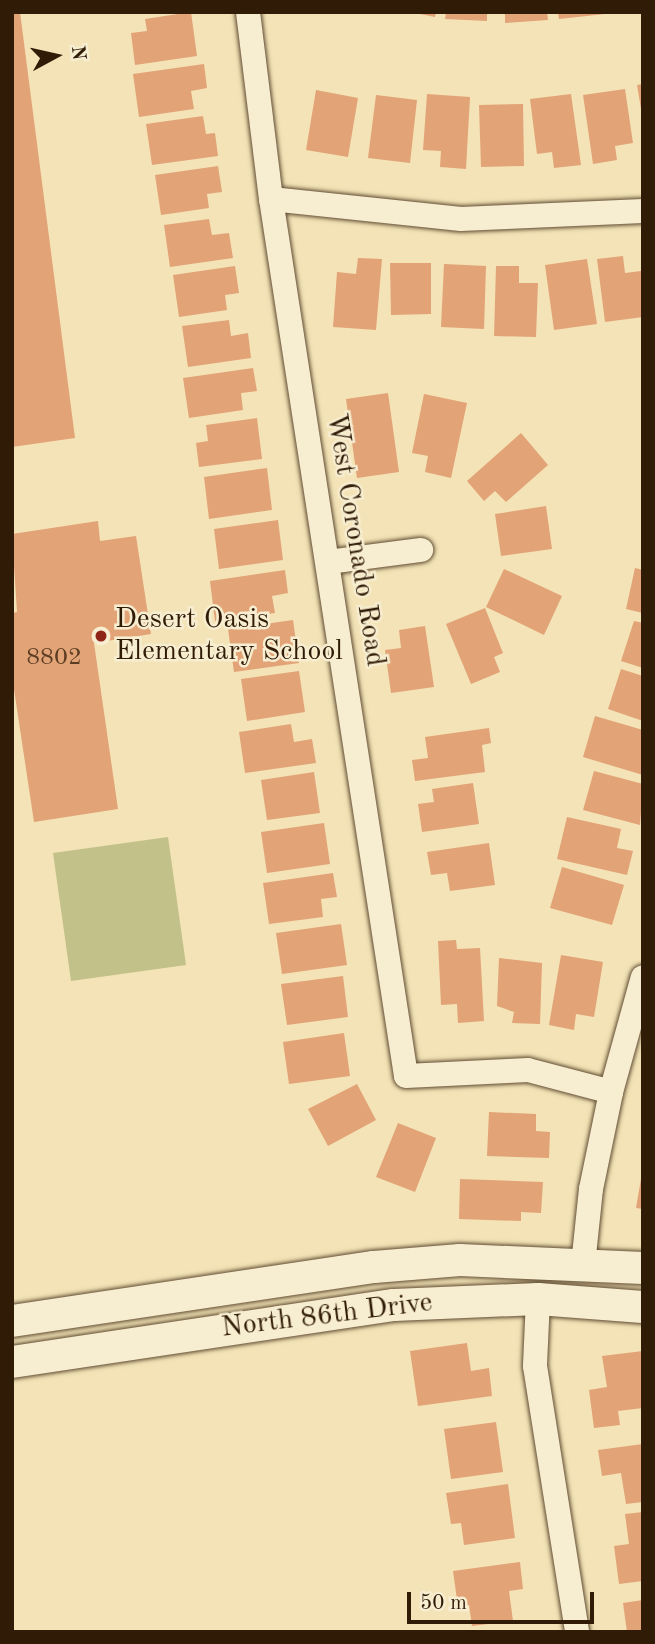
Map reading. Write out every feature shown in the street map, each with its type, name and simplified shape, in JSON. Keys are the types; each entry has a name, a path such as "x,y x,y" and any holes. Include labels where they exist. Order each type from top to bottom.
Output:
{"street":[{"name":"West Coronado Road","path":"248,12 271,199 406,1076 528,1070 611,1092"},
{"path":"271,199 461,219 643,211"},
{"path":"328,562 421,550"},
{"path":"583,1265 591,1189 611,1092 643,977"},
{"path":"418,1263 420,1303"},
{"name":"North 86th Drive","path":"12,1321 418,1263 643,1268"},
{"path":"538,1299 536,1366 577,1632"},
{"name":"North 86th Drive","path":"12,1362 328,1312 420,1303 538,1299 643,1307"}],"shaded area":[{"path":"168,837 186,965 71,981 53,853"}],"building":[{"path":"12,12 20,12 75,438 12,447"},
{"path":"191,12 197,56 135,65 131,33 147,31 145,19"},
{"path":"410,12 436,12 435,17"},
{"path":"446,12 487,12 487,21 445,19"},
{"path":"505,12 547,12 548,20 505,23"},
{"path":"558,12 605,12 605,14 559,19"},
{"path":"204,64 207,88 191,91 194,109 139,117 133,74"},
{"path":"643,84 643,109 641,109 637,85"},
{"path":"625,89 633,143 615,146 617,160 593,164 583,95"},
{"path":"316,90 358,98 348,157 306,150"},
{"path":"427,94 470,97 466,169 440,167 441,151 423,150"},
{"path":"571,94 581,165 554,168 552,152 537,154 530,99"},
{"path":"376,95 417,100 410,163 368,158"},
{"path":"523,104 524,166 481,167 479,105"},
{"path":"203,116 206,134 215,133 218,156 152,165 146,124"},
{"path":"218,166 222,192 207,194 209,208 161,215 155,175"},
{"path":"209,219 212,235 229,233 233,258 170,267 164,225"},
{"path":"623,256 625,273 641,271 643,317 605,322 597,259"},
{"path":"358,258 382,259 376,330 333,327 337,272 356,274"},
{"path":"587,259 597,324 554,330 545,265"},
{"path":"390,263 431,263 431,314 391,315"},
{"path":"444,264 486,266 484,329 441,327"},
{"path":"235,266 239,293 225,295 227,310 179,317 173,275"},
{"path":"496,266 519,266 519,283 538,283 536,337 494,336"},
{"path":"229,320 231,336 248,333 251,358 188,367 182,326"},
{"path":"253,368 257,391 241,393 243,410 189,418 183,378"},
{"path":"388,393 399,472 357,478 346,399"},
{"path":"424,394 467,403 451,478 425,472 428,456 412,453"},
{"path":"257,418 262,459 199,467 196,443 208,441 206,425"},
{"path":"521,433 548,465 506,502 495,491 484,501 467,481"},
{"path":"267,468 272,510 209,519 204,477"},
{"path":"546,506 552,549 501,556 495,514"},
{"path":"278,520 283,560 219,569 214,529"},
{"path":"98,521 100,541 136,536 151,634 94,643 118,809 34,822 12,676 12,613 17,612 12,534"},
{"path":"635,568 643,570 643,613 626,609"},
{"path":"504,569 562,596 544,635 486,607"},
{"path":"285,570 288,593 272,596 275,613 215,621 210,581"},
{"path":"485,608 503,653 494,657 500,672 471,684 446,624"},
{"path":"293,620 299,663 234,672 228,629"},
{"path":"634,621 643,623 643,668 621,661"},
{"path":"425,626 434,687 391,693 385,650 401,648 399,630"},
{"path":"621,669 643,676 643,721 608,709"},
{"path":"299,671 305,712 247,721 241,679"},
{"path":"595,716 643,730 643,775 583,757"},
{"path":"291,724 294,742 312,739 316,763 245,773 239,732"},
{"path":"489,728 491,743 482,745 485,772 415,781 412,760 428,758 425,737"},
{"path":"594,771 643,784 640,825 583,810"},
{"path":"314,772 320,813 267,820 261,780"},
{"path":"473,783 479,824 422,832 418,804 434,802 432,789"},
{"path":"567,817 621,829 617,848 633,851 627,875 557,859"},
{"path":"324,823 330,864 267,873 261,832"},
{"path":"489,843 495,885 450,891 447,873 431,875 427,852"},
{"path":"562,867 624,885 612,925 550,908"},
{"path":"333,873 337,897 321,899 323,917 269,924 263,883"},
{"path":"341,924 347,965 282,974 276,933"},
{"path":"456,940 457,949 480,948 484,1021 458,1023 457,1004 441,1005 438,941"},
{"path":"561,955 603,962 594,1017 576,1014 574,1030 549,1025"},
{"path":"499,958 542,963 540,1024 512,1023 514,1012 497,1006"},
{"path":"343,976 348,1017 287,1025 281,984"},
{"path":"344,1033 350,1076 289,1084 283,1042"},
{"path":"357,1084 376,1120 328,1146 308,1109"},
{"path":"489,1112 536,1114 536,1131 550,1132 549,1158 487,1156"},
{"path":"398,1123 436,1138 415,1192 376,1177"},
{"path":"460,1179 543,1182 541,1213 521,1212 521,1221 459,1219"},
{"path":"643,1179 643,1209 636,1208"},
{"path":"467,1343 471,1371 489,1368 492,1396 418,1406 410,1351"},
{"path":"643,1351 643,1408 618,1411 620,1425 594,1428 589,1390 607,1387 602,1356"},
{"path":"496,1422 503,1472 451,1479 444,1429"},
{"path":"643,1444 643,1502 626,1504 621,1473 602,1476 598,1450"},
{"path":"508,1484 515,1538 464,1545 461,1523 451,1524 446,1493"},
{"path":"643,1512 643,1581 619,1584 614,1546 629,1544 625,1514"},
{"path":"520,1562 523,1589 509,1591 513,1621 472,1626 469,1605 458,1607 453,1571"},
{"path":"643,1600 643,1632 627,1632 623,1603"}],"place":[{"name":"Desert Oasis Elementary School","path":"101,636"}]}
